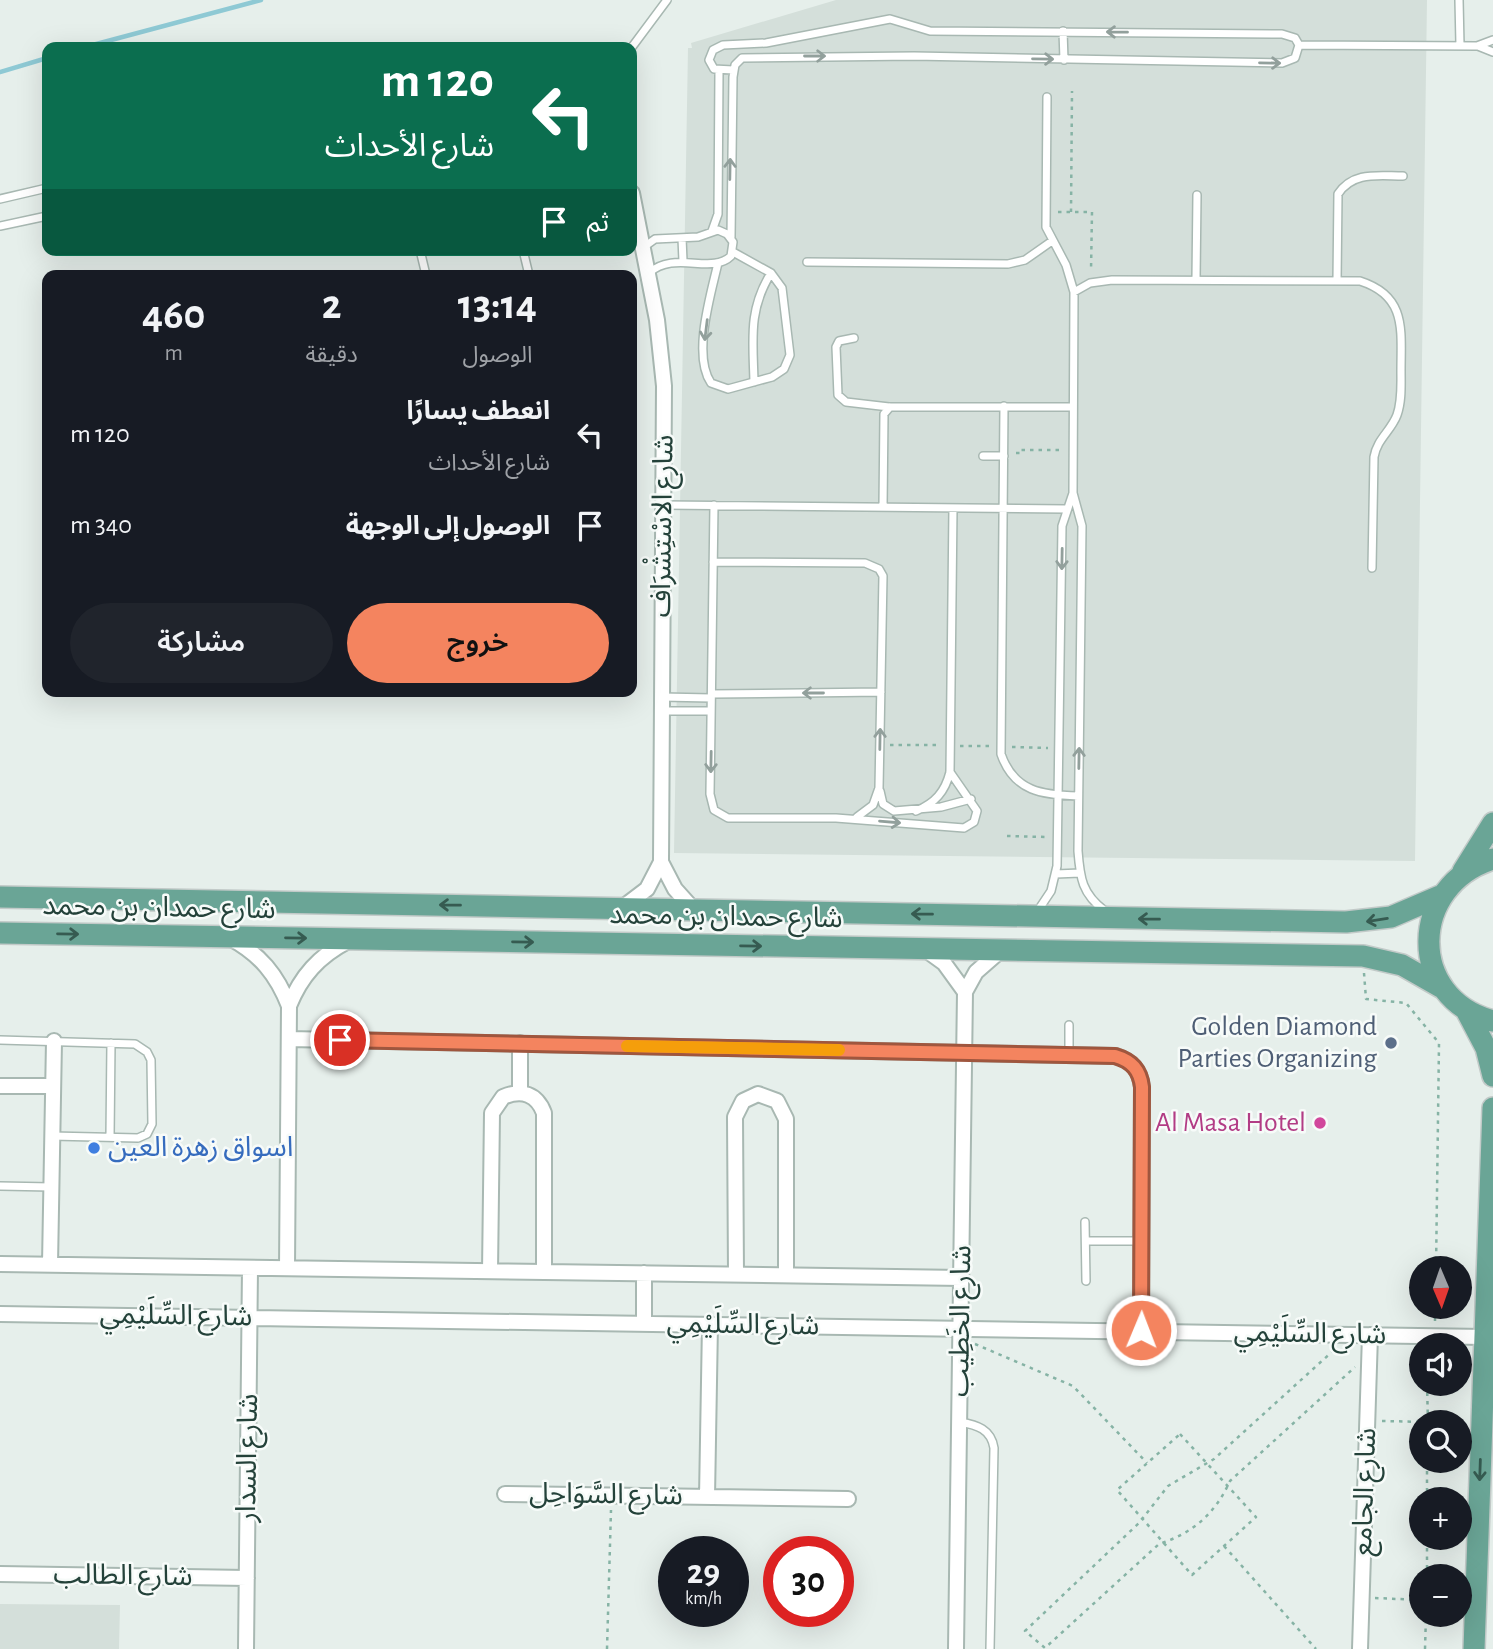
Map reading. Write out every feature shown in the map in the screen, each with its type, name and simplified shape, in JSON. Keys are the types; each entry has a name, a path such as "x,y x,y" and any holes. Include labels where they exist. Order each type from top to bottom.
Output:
{"main road":[{"path":"1493,823 1461,874 1440,896 1432,914 1429,953 1434,972 1444,989 1466,1010 1486,1048 1493,1076"},
{"path":"1461,874 1493,859"},
{"name":"شارع حمدان بن محمد","path":"0,897 1366,921 1414,910 1440,896"},
{"name":"شارع حمدان بن محمد","path":"0,933 1363,956 1402,965 1444,989"},
{"path":"1466,1010 1493,1021"},
{"path":"1474,1649 1493,1108"}],"street":[{"name":"شارع الاسْتِشْرَاف","path":"637,216 663,364 661,862 675,889 694,908"},
{"path":"622,908 647,888 661,862"},
{"path":"228,937 260,958 282,988 289,1006 287,1268"},
{"path":"289,1006 296,989 313,966 335,948 352,939"},
{"path":"924,948 944,962 965,992 983,963 1003,950"},
{"name":"شارع الخَطِيب","path":"956,1649 965,992"},
{"path":"289,1038 1115,1056 1131,1063 1141,1078 1141,1330"},
{"path":"50,1264 54,1041"},
{"path":"520,1043 520,1093"},
{"path":"0,1086 53,1086"},
{"path":"490,1271 492,1113 503,1097 520,1093 534,1097 544,1114 544,1272"},
{"name":"شارع السِّلَيْمِي","path":"736,1274 735,1118 743,1101 758,1094 777,1101 786,1119 786,1275"},
{"name":"شارع السِّلَيْمِي","path":"0,1264 962,1278"},
{"name":"شارع السدار","path":"246,1649 250,1268"},
{"path":"644,1273 644,1324"},
{"name":"شارع السِّلَيْمِي","path":"0,1314 1485,1337"},
{"name":"شارع السَّوَاحِل","path":"707,1497 710,1325"},
{"name":"شارع الجامع","path":"1360,1649 1370,1335"},
{"name":"شارع السَّوَاحِل","path":"505,1494 848,1499"},
{"name":"شارع الطالب","path":"0,1574 247,1578"}],"lane":[{"path":"636,42 667,0"},
{"path":"1459,0 1460,45"},
{"path":"649,273 661,265 683,261 718,263 727,260 733,252 733,70 738,61 747,57 1282,63 1295,58 1298,45 1295,38 1282,33 930,31 890,19 766,43 723,45 713,50 709,60 719,72 718,214 712,231"},
{"path":"1063,32 1064,60"},
{"path":"1477,46 1493,40"},
{"path":"746,44 747,57"},
{"path":"1298,45 1460,45 1477,46 1493,52"},
{"path":"719,72 733,70"},
{"path":"1047,97 1045,212 1052,241 1066,265 1074,292 1073,493 1082,526 1078,796 1081,885 1088,897 1117,918"},
{"path":"1337,281 1336,204 1343,185 1362,176 1403,176"},
{"path":"0,199 42,189"},
{"path":"1196,279 1197,195"},
{"path":"0,226 42,217"},
{"path":"644,248 655,239 698,237 712,231 723,231 731,237"},
{"path":"682,238 683,261"},
{"path":"807,262 1008,264 1025,260 1052,241"},
{"path":"718,263 704,336 706,375 711,383 729,389 778,373 790,355 785,297 771,273 733,252"},
{"path":"754,382 753,310 771,273"},
{"path":"1074,292 1090,283 1196,279 1360,281 1384,293 1399,315 1401,329 1399,408 1396,418 1378,442 1374,457 1372,568"},
{"path":"854,338 839,341 836,347 838,395 846,402 890,407 1072,407"},
{"path":"1004,406 1000,747 1007,769 1018,782 1039,794 1078,796"},
{"path":"883,507 884,414 890,407"},
{"path":"983,456 1004,455"},
{"path":"1033,917 1051,891 1056,874 1062,526 1073,493"},
{"path":"663,505 1066,509"},
{"path":"714,505 710,802 720,815 853,819 964,828 976,817 971,799 950,772"},
{"path":"916,811 942,792 950,772 953,508"},
{"path":"713,562 864,563 878,569 884,584 879,788 883,804 889,809 916,811 971,799"},
{"path":"662,704 712,696 881,692"},
{"path":"662,704 712,711"},
{"path":"853,819 869,810 879,788"},
{"path":"1056,874 1080,873"},
{"path":"1069,1024 1069,1055"},
{"path":"0,1040 135,1044 149,1056 152,1124 143,1137 52,1136"},
{"path":"110,1137 111,1043"},
{"path":"0,1186 51,1187"},
{"path":"1085,1222 1086,1281"},
{"path":"1086,1241 1141,1241"},
{"path":"960,1422 982,1428 991,1437 994,1448 990,1649"}],"path":[{"path":"1071,212 1072,91"},
{"path":"1045,212 1092,212 1090,283"},
{"path":"1004,455 1021,453 1021,450 1072,450"},
{"path":"880,744 1059,748"},
{"path":"1007,836 1058,836"},
{"path":"1363,956 1366,999 1406,1003 1439,1043 1436,1256"},
{"path":"961,1328 976,1346 1073,1386 1147,1464"},
{"path":"1351,1334 1214,1459 1168,1486 1142,1518 1025,1632 1045,1648 1164,1543 1203,1521 1219,1503 1227,1486 1370,1353"},
{"path":"1368,1420 1409,1422"},
{"path":"1180,1434 1256,1517 1192,1575 1117,1490 1147,1464 1180,1434"},
{"path":"607,1649 611,1496"},
{"path":"1224,1546 1316,1649"},
{"path":"1362,1597 1409,1599"},
{"path":"1425,1649 1426,1627"}],"shaded area":[{"path":"836,0 1427,0 1415,861 674,853 688,48 692,48 691,43"},
{"path":"0,1604 120,1605 119,1649 0,1649"}],"waterway":[{"path":"104,42 261,0"},
{"path":"0,72 42,59"}],"slow traffic":[{"path":"627,1046 839,1050"}],"place":[{"name":"Golden Diamond Parties Organizing","path":"1391,1043"},
{"name":"Al Masa Hotel","path":"1320,1123"},
{"name":"اسواق زهرة العين","path":"94,1148"}],"route":[{"path":"340,1040 1115,1056 1124,1059 1137,1070 1142,1087 1141,1330"}]}
